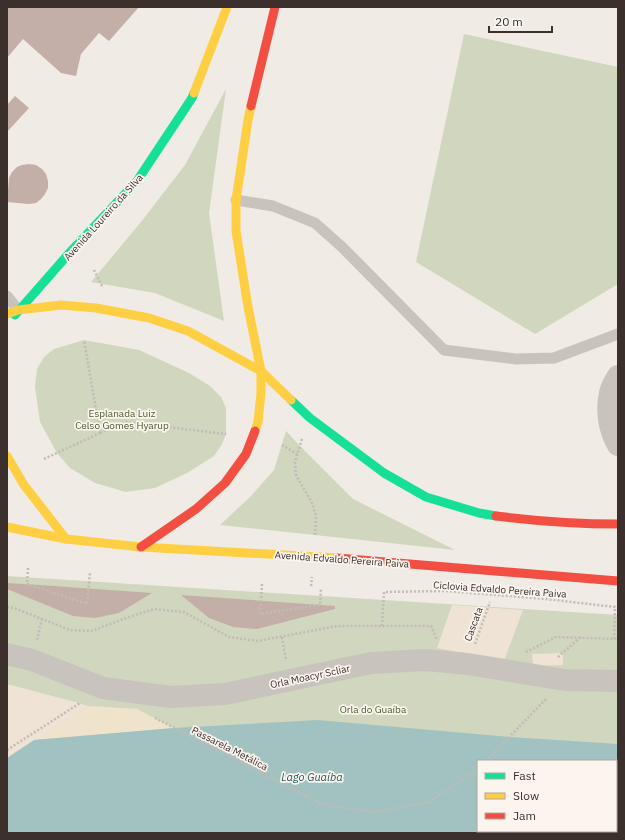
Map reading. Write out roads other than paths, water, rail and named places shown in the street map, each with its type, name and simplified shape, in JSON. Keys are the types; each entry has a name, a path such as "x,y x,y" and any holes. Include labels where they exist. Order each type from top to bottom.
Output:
{"main road":[{"name":"Avenida Loureiro da Silva","path":"9,318 137,181 192,98 226,7"},
{"path":"141,547 196,509 225,483 246,454 258,422 261,393 261,371 248,307 236,231 236,200 248,120 276,7"},
{"path":"18,310 61,305 96,308 148,318 188,331 261,371 310,418 384,473 426,497 478,513 506,517 577,524 618,524"},
{"path":"7,456 24,485 66,539"},
{"name":"Avenida Edvaldo Pereira Paiva","path":"7,527 66,539 141,547 314,556 618,581"}],"street":[{"path":"618,376 610,392 608,415 614,438 618,445"},
{"name":"Orla Moacyr Scliar","path":"7,654 32,660 103,688 171,697 225,694 371,663 425,660 468,664 565,680 618,681"}],"lane":[{"path":"236,200 274,206 315,222 342,247 444,350 516,359 554,358 618,334"},
{"path":"7,296 18,310"}],"water":[{"name":"Lago Guaíba","path":"318,720 510,737 618,744 618,833 7,833 7,758 34,740 174,728"}],"park label":[{"name":"Esplanada Luiz Celso Gomes Hyarup","path":"122,418"},
{"name":"Orla do Guaíba","path":"373,709"}]}
